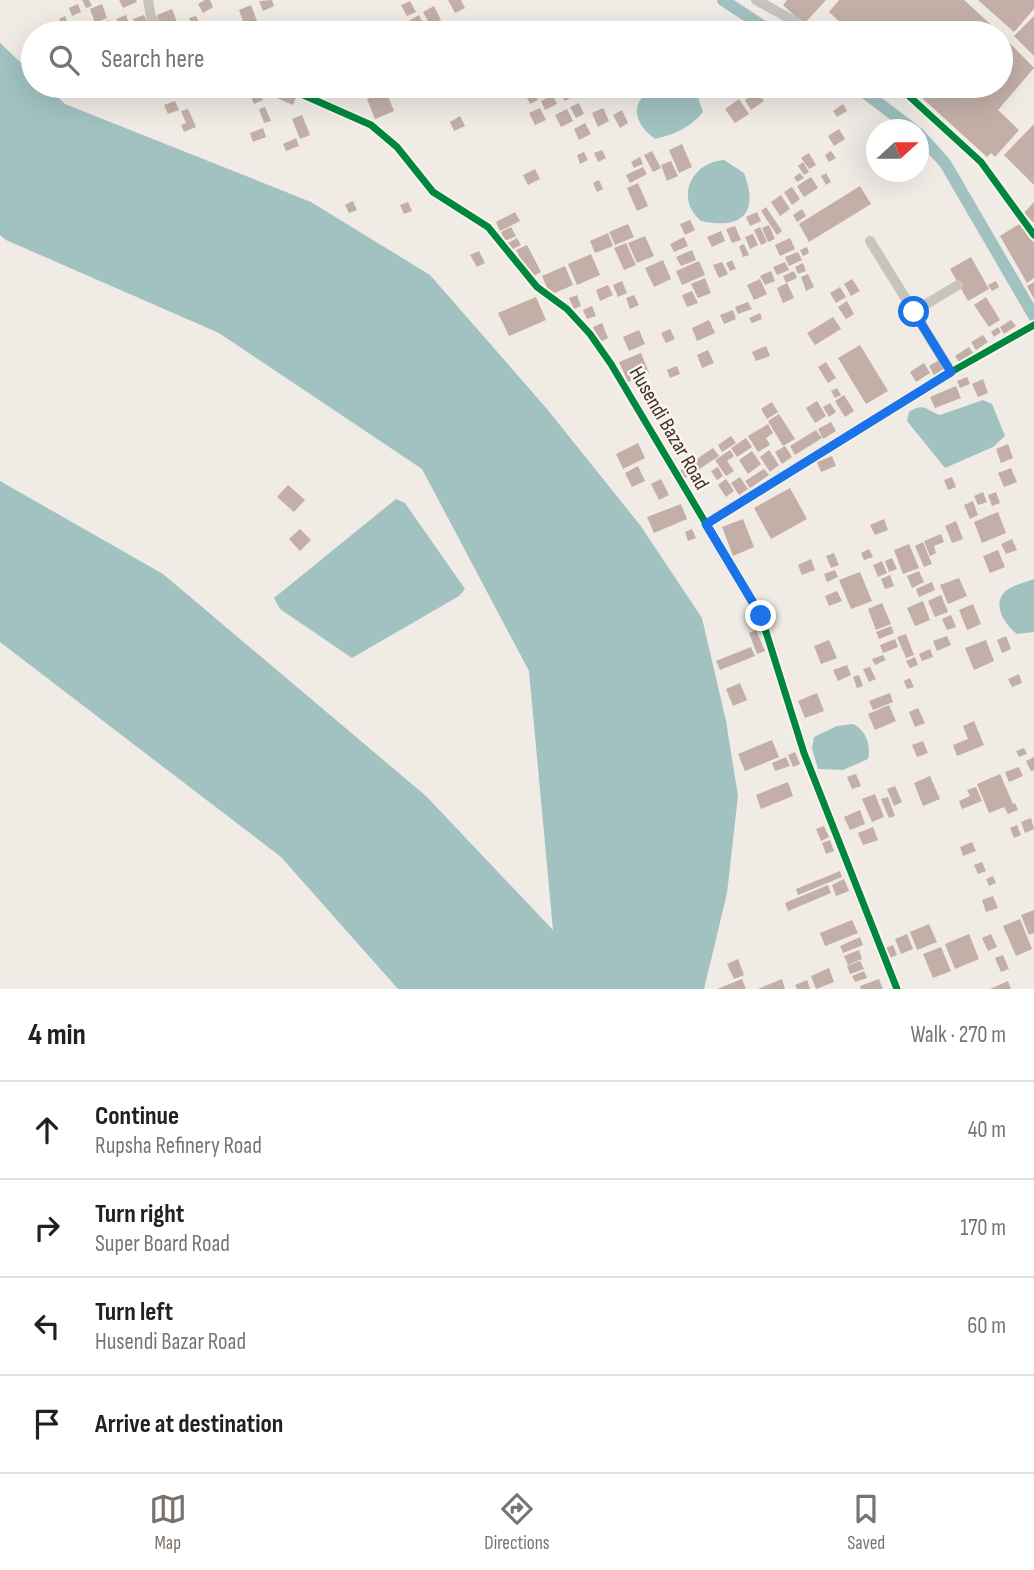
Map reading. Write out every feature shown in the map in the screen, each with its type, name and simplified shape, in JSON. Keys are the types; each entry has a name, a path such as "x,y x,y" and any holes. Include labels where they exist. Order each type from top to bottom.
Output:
{"street":[{"path":"148,0 154,21"},
{"path":"756,0 794,21"},
{"name":"Husendi Bazar Road","path":"310,98 371,125 397,147 433,192 488,228 537,287 567,309 611,365 761,616 804,753 897,989"},
{"path":"911,98 981,162 1034,235"},
{"path":"870,241 951,372"},
{"path":"914,312 958,285"},
{"path":"706,524 951,372 1030,328"}],"water":[{"path":"0,43 21,63 21,98 59,98 65,104 311,202 430,275 547,409 640,525 702,618 726,721 738,796 727,893 704,989 398,989 281,857 0,642 0,481 163,574 426,796 553,930 529,671 422,469 219,333 6,240 0,235"},
{"path":"642,98 698,98 703,112 682,130 655,139 641,125 638,104"},
{"path":"724,160 744,173 750,198 748,208 744,215 728,223 701,221 689,202 690,183 703,167"},
{"path":"983,400 992,404 1005,436 993,447 945,468 907,421 909,412 918,408 925,408 940,415"},
{"path":"396,499 405,503 465,589 459,596 352,658 280,609 274,598"},
{"path":"1034,579 1034,632 1017,634 1004,620 1000,601 1007,590"},
{"path":"853,724 861,730 866,739 868,759 843,770 818,769 812,748 814,737 837,726"}],"building":[{"path":"82,0 89,0 92,6 86,8"},
{"path":"119,0 136,0 137,2 123,8"},
{"path":"210,0 213,7 203,13 198,4"},
{"path":"272,0 274,6 263,11 259,1"},
{"path":"448,0 461,0 465,8 455,13"},
{"path":"787,0 826,0 807,21 801,21 783,5"},
{"path":"839,0 964,0 987,21 839,21 829,12"},
{"path":"978,0 1034,0 1034,9 1014,32 1013,21 1002,21"},
{"path":"410,1 416,12 407,16 401,5"},
{"path":"78,4 81,12 72,16 69,8"},
{"path":"102,4 107,18 94,21 90,9"},
{"path":"251,5 257,21 243,21 239,10"},
{"path":"434,6 441,20 428,21 423,12"},
{"path":"172,9 177,21 159,21 157,15"},
{"path":"126,15 128,21 117,21 116,19"},
{"path":"144,15 147,21 134,21 133,19"},
{"path":"419,15 422,21 410,21"},
{"path":"196,16 198,21 190,21 189,18"},
{"path":"1034,16 1034,56 1014,36"},
{"path":"1013,46 1034,68 1013,92"},
{"path":"252,98 262,98 263,100 254,104"},
{"path":"277,98 296,98 293,105"},
{"path":"389,98 394,111 375,119 367,99"},
{"path":"527,98 537,98 538,100 530,104"},
{"path":"554,98 557,104 545,110 541,101"},
{"path":"762,98 764,101 751,110 745,100"},
{"path":"922,98 1008,98 998,110 1019,130 995,157 991,153 987,157"},
{"path":"739,99 749,114 735,123 725,109"},
{"path":"175,101 179,110 168,114 164,105"},
{"path":"579,103 584,114 576,118 570,107"},
{"path":"843,104 847,111 837,117 833,111"},
{"path":"265,107 271,121 264,123 259,109"},
{"path":"540,108 546,120 535,125 529,113"},
{"path":"603,108 609,121 598,127 592,113"},
{"path":"188,109 196,127 184,132 181,125 186,123 181,111"},
{"path":"567,109 573,121 561,127 555,115"},
{"path":"622,110 628,123 620,128 613,115"},
{"path":"302,115 310,135 300,139 292,119"},
{"path":"460,116 465,126 454,131 450,122"},
{"path":"585,123 591,134 579,140 574,129"},
{"path":"1034,124 1034,185 1004,155"},
{"path":"263,128 266,137 253,142 250,133"},
{"path":"839,129 845,139 834,146 828,136"},
{"path":"296,138 299,146 286,151 283,144"},
{"path":"682,144 692,167 679,173 669,150"},
{"path":"602,150 606,158 598,162 594,153"},
{"path":"652,151 661,168 653,172 644,155"},
{"path":"831,151 836,158 829,162 825,155"},
{"path":"584,152 588,160 580,164 577,155"},
{"path":"809,153 816,165 809,169 801,158"},
{"path":"640,157 643,164 634,168 631,162"},
{"path":"671,161 678,176 667,181 661,165"},
{"path":"803,162 809,172 804,175 798,166"},
{"path":"643,167 647,174 630,183 626,175"},
{"path":"535,169 540,179 528,185 523,175"},
{"path":"800,173 804,178 797,182 794,177"},
{"path":"826,173 831,182 826,185 821,176"},
{"path":"811,177 818,188 804,197 797,186"},
{"path":"599,180 603,189 597,192 593,183"},
{"path":"638,183 648,206 637,211 627,188"},
{"path":"860,186 871,204 809,242 799,224"},
{"path":"792,187 800,199 792,205 784,192"},
{"path":"781,195 790,209 780,216 771,202"},
{"path":"353,201 357,210 349,213 345,205"},
{"path":"408,202 412,211 404,214 400,205"},
{"path":"1034,202 1034,223 1024,213"},
{"path":"766,207 782,231 777,235 761,211"},
{"path":"802,209 806,216 797,222 793,215"},
{"path":"515,212 520,221 500,231 496,222"},
{"path":"757,212 761,221 750,226 746,217"},
{"path":"690,220 695,230 685,235 680,224"},
{"path":"1021,223 1034,243 1034,278 1027,283 1000,236"},
{"path":"628,224 634,237 615,245 609,232"},
{"path":"769,225 775,239 768,242 762,228"},
{"path":"735,226 741,240 732,243 726,229"},
{"path":"511,227 516,236 505,241 501,232"},
{"path":"760,227 767,242 761,245 754,230"},
{"path":"721,231 725,241 712,247 707,237"},
{"path":"608,233 613,246 595,253 590,241"},
{"path":"753,234 758,245 750,249 745,237"},
{"path":"645,236 654,256 637,263 628,243"},
{"path":"684,237 688,246 674,252 670,244"},
{"path":"517,238 521,245 509,251 506,244"},
{"path":"790,238 795,249 780,256 775,245"},
{"path":"626,243 636,265 624,270 614,248"},
{"path":"744,244 749,255 743,257 739,246"},
{"path":"527,245 541,272 530,278 516,250"},
{"path":"807,247 809,253 803,256 800,250"},
{"path":"692,250 696,260 681,266 676,257"},
{"path":"479,251 485,263 477,267 470,255"},
{"path":"798,252 802,260 789,266 785,257"},
{"path":"591,254 600,275 577,285 568,264"},
{"path":"971,257 989,289 968,301 950,269"},
{"path":"663,260 671,279 654,287 645,268"},
{"path":"732,260 736,269 730,271 726,263"},
{"path":"699,261 705,275 682,285 676,271"},
{"path":"722,262 728,274 719,278 713,265"},
{"path":"785,262 789,270 777,275 773,267"},
{"path":"803,263 806,271 798,274 795,267"},
{"path":"565,266 573,285 550,295 542,276"},
{"path":"771,271 775,281 765,285 760,276"},
{"path":"794,271 797,278 786,283 783,276"},
{"path":"808,274 814,287 806,291 801,277"},
{"path":"705,278 711,293 698,298 691,284"},
{"path":"760,279 767,294 754,300 747,285"},
{"path":"852,279 860,291 851,296 844,284"},
{"path":"622,281 627,293 618,297 613,285"},
{"path":"996,281 999,287 992,291 988,285"},
{"path":"1034,282 1034,299 1027,286"},
{"path":"787,283 794,298 783,303 777,288"},
{"path":"608,285 613,295 600,301 596,290"},
{"path":"840,287 846,297 836,303 830,293"},
{"path":"692,291 698,303 687,307 682,295"},
{"path":"577,295 581,306 574,309 569,298"},
{"path":"634,295 639,305 630,309 626,298"},
{"path":"536,297 546,320 509,336 498,313"},
{"path":"986,297 1000,320 989,327 974,305"},
{"path":"847,301 854,314 846,319 838,307"},
{"path":"748,302 752,309 738,314 735,307"},
{"path":"592,306 596,316 587,319 583,310"},
{"path":"733,310 736,319 724,324 720,315"},
{"path":"760,313 762,319 752,323 749,318"},
{"path":"833,317 841,329 815,345 807,333"},
{"path":"709,320 715,333 697,341 692,328"},
{"path":"1011,320 1016,326 1004,334 1000,327"},
{"path":"602,323 608,338 600,342 593,327"},
{"path":"998,327 1001,332 994,337 991,332"},
{"path":"670,329 675,339 666,343 661,333"},
{"path":"639,330 645,344 629,351 623,337"},
{"path":"983,335 988,342 976,350 971,342"},
{"path":"860,345 888,391 866,404 838,358"},
{"path":"766,346 770,356 756,361 752,352"},
{"path":"969,347 973,353 959,362 955,356"},
{"path":"708,350 714,363 702,368 697,355"},
{"path":"641,353 649,373 628,382 619,362"},
{"path":"939,360 945,368 934,375 929,366"},
{"path":"826,362 836,378 828,383 818,367"},
{"path":"924,363 930,373 916,382 910,372"},
{"path":"677,366 680,374 670,378 667,370"},
{"path":"967,377 970,384 960,388 957,381"},
{"path":"983,379 988,393 978,397 972,384"},
{"path":"956,386 961,398 935,408 930,397"},
{"path":"837,388 841,395 835,398 831,391"},
{"path":"844,395 854,411 845,417 835,401"},
{"path":"817,401 826,416 815,423 806,408"},
{"path":"772,402 778,412 767,419 761,409"},
{"path":"830,403 836,412 829,417 823,407"},
{"path":"779,414 795,439 783,446 768,421"},
{"path":"831,422 836,431 823,439 818,429"},
{"path":"768,424 773,433 766,438 770,445 758,452 748,436"},
{"path":"816,430 822,438 795,455 790,446"},
{"path":"731,436 736,443 722,452 718,445"},
{"path":"746,438 752,447 737,457 731,448"},
{"path":"638,443 645,458 623,469 616,454"},
{"path":"1008,444 1013,458 1001,463 996,449"},
{"path":"785,446 792,457 782,464 775,452"},
{"path":"713,448 719,456 684,479 679,471"},
{"path":"730,450 734,456 727,461 734,471 726,476 715,460"},
{"path":"769,450 779,465 770,472 760,457"},
{"path":"752,451 761,464 748,474 739,460"},
{"path":"832,456 836,466 821,472 817,462"},
{"path":"638,466 645,481 632,487 625,473"},
{"path":"718,467 723,476 717,480 711,471"},
{"path":"1011,468 1017,482 1004,487 998,473"},
{"path":"764,469 769,475 750,488 745,481"},
{"path":"740,477 748,489 739,495 731,483"},
{"path":"952,477 956,487 948,490 944,480"},
{"path":"661,479 669,495 659,500 651,484"},
{"path":"726,479 734,491 726,497 718,485"},
{"path":"288,485 305,500 294,512 277,497"},
{"path":"790,488 807,519 771,539 754,508"},
{"path":"983,492 987,502 978,505 974,496"},
{"path":"996,492 1000,503 992,506 988,495"},
{"path":"973,501 978,515 970,519 964,505"},
{"path":"681,504 687,519 654,533 647,517"},
{"path":"998,512 1006,533 982,543 974,522"},
{"path":"743,519 754,547 733,556 722,527"},
{"path":"884,519 888,530 875,535 870,525"},
{"path":"956,521 963,539 952,543 945,526"},
{"path":"300,529 311,540 300,551 289,539"},
{"path":"692,529 696,538 688,541 685,532"},
{"path":"941,534 944,542 934,546 936,553 930,556 924,541"},
{"path":"1012,539 1017,550 1006,554 1001,544"},
{"path":"923,542 932,564 924,567 915,546"},
{"path":"909,544 919,568 903,574 894,550"},
{"path":"869,549 873,557 864,560 861,553"},
{"path":"998,550 1005,567 990,573 983,556"},
{"path":"834,553 839,565 831,568 826,556"},
{"path":"892,558 897,569 889,572 885,561"},
{"path":"811,559 815,570 802,575 798,565"},
{"path":"882,561 887,573 878,577 873,565"},
{"path":"835,570 838,577 827,582 824,574"},
{"path":"919,571 924,582 912,588 907,576"},
{"path":"860,572 872,601 851,609 839,580"},
{"path":"890,575 894,586 885,589 881,579"},
{"path":"959,578 967,596 948,604 940,585"},
{"path":"932,582 935,590 919,597 916,589"},
{"path":"837,591 842,601 829,606 825,596"},
{"path":"941,595 948,612 935,617 928,601"},
{"path":"923,601 930,620 915,626 907,608"},
{"path":"882,603 891,624 876,630 868,609"},
{"path":"973,604 981,624 967,630 959,610"},
{"path":"951,615 956,627 947,630 942,619"},
{"path":"891,626 894,633 879,639 876,632"},
{"path":"756,630 765,651 757,654 749,633"},
{"path":"906,634 914,655 906,658 897,637"},
{"path":"947,636 951,645 937,651 933,641"},
{"path":"1006,636 1011,649 1002,653 997,640"},
{"path":"895,639 898,647 883,653 880,645"},
{"path":"829,640 837,658 821,664 814,646"},
{"path":"986,640 994,661 974,670 965,648"},
{"path":"751,647 755,656 720,670 716,661"},
{"path":"930,649 933,657 922,661 919,654"},
{"path":"883,655 886,660 875,665 872,659"},
{"path":"915,657 918,665 910,668 906,661"},
{"path":"847,665 851,675 838,681 833,670"},
{"path":"870,667 876,679 869,682 863,669"},
{"path":"1019,674 1022,683 1012,687 1008,679"},
{"path":"859,675 863,686 857,688 853,677"},
{"path":"910,678 914,687 907,689 904,681"},
{"path":"740,683 747,700 733,706 726,689"},
{"path":"817,693 824,711 805,718 798,701"},
{"path":"890,693 893,702 873,710 869,701"},
{"path":"889,705 896,721 875,730 868,714"},
{"path":"918,708 925,723 915,727 909,712"},
{"path":"974,721 984,745 957,756 953,745 968,739 963,726"},
{"path":"772,740 779,757 745,771 738,754"},
{"path":"923,741 928,753 917,757 912,745"},
{"path":"1024,748 1027,754 1019,757 1016,751"},
{"path":"795,752 800,764 793,767 788,755"},
{"path":"786,757 790,766 775,771 772,763"},
{"path":"1034,757 1034,770 1031,771 1026,761"},
{"path":"1019,767 1023,776 1009,782 1005,772"},
{"path":"856,774 861,786 852,789 847,777"},
{"path":"1000,774 1018,810 1008,814 1004,807 989,813 977,784"},
{"path":"930,776 940,799 923,806 914,783"},
{"path":"788,782 793,796 761,809 756,795"},
{"path":"895,786 902,802 894,806 887,789"},
{"path":"976,787 982,801 962,809 959,801 970,796 967,790"},
{"path":"875,794 884,817 872,822 862,799"},
{"path":"888,797 895,816 889,818 881,799"},
{"path":"860,810 865,824 850,830 844,817"},
{"path":"1031,818 1034,829 1025,833 1021,822"},
{"path":"1017,825 1021,835 1014,838 1010,828"},
{"path":"824,826 829,837 821,841 816,829"},
{"path":"873,827 878,840 863,845 858,833"},
{"path":"830,840 834,851 826,854 822,843"},
{"path":"972,842 976,851 963,856 960,847"},
{"path":"982,862 986,871 978,874 974,865"},
{"path":"840,871 842,877 798,895 796,889"},
{"path":"993,876 996,883 989,886 986,879"},
{"path":"844,879 849,891 836,896 832,885"},
{"path":"828,885 831,893 788,911 785,903"},
{"path":"993,896 998,908 986,912 982,900"},
{"path":"1034,910 1034,933 1029,935 1021,915"},
{"path":"1020,919 1032,949 1016,956 1003,926"},
{"path":"852,920 858,933 825,946 820,933"},
{"path":"929,924 937,942 917,950 910,932"},
{"path":"907,934 913,949 901,954 895,939"},
{"path":"969,934 979,959 955,969 945,944"},
{"path":"991,934 997,947 988,951 982,938"},
{"path":"860,937 863,945 843,953 840,946"},
{"path":"893,945 897,955 887,959 883,949"},
{"path":"941,947 951,971 933,978 923,954"},
{"path":"859,950 862,959 848,965 844,956"},
{"path":"1003,955 1009,969 1001,972 995,958"},
{"path":"738,959 744,975 734,979 727,964"},
{"path":"860,961 864,969 850,974 847,966"},
{"path":"829,968 834,982 816,989 811,976"},
{"path":"864,971 867,978 855,982 852,976"},
{"path":"742,979 746,989 717,989"},
{"path":"782,979 785,989 758,989"},
{"path":"879,979 883,989 861,989 860,986"},
{"path":"807,980 810,989 797,989 795,985"},
{"path":"1008,981 1011,989 990,989"}],"waterway":[{"path":"723,0 755,21"},
{"path":"872,98 900,119"},
{"path":"929,145 945,163 1034,316"}],"cycle path":[{"path":"310,98 371,125 397,147 433,192 488,227 537,287 567,309 590,334 611,364 761,616 804,753 897,989"},
{"path":"911,98 981,162 1034,235"},
{"path":"706,525 951,372 1034,325"}],"route":[{"path":"761,616 706,524 951,372 914,312"}]}
